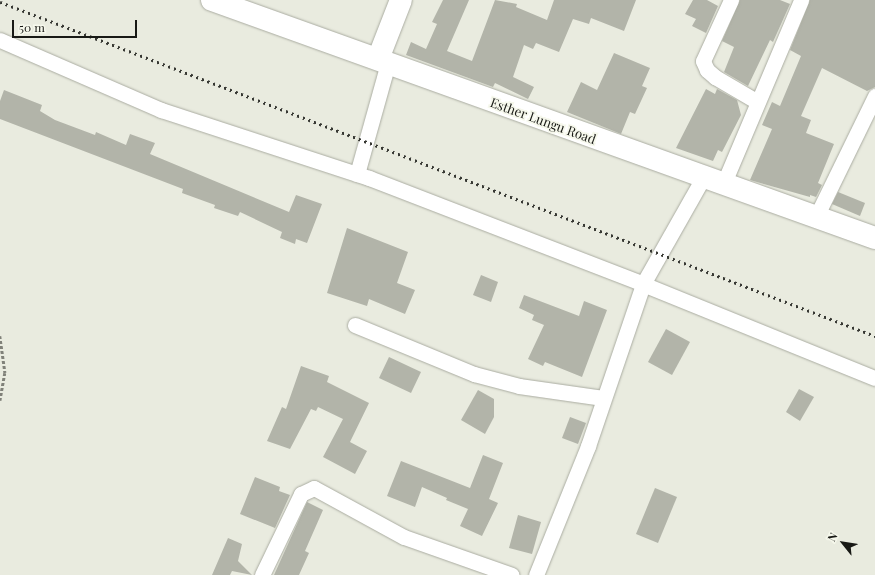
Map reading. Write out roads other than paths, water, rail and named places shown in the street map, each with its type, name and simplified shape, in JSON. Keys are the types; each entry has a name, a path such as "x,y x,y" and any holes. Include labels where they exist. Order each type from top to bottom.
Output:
{"street":[{"name":"Esther Lungu Road","path":"212,0 703,178 875,238"},
{"path":"357,174 383,61 401,0"},
{"path":"731,0 703,61 707,70 715,77 756,101"},
{"path":"723,185 756,101 801,0"},
{"path":"0,40 161,110 357,174 643,284 875,378"},
{"path":"816,218 875,96"},
{"path":"536,575 585,453 643,284 703,178"},
{"path":"355,325 474,374 519,386 603,398"},
{"path":"262,575 279,533 300,494 314,488 404,537 512,575"}],"railway":[{"path":"0,2 875,336"}]}
